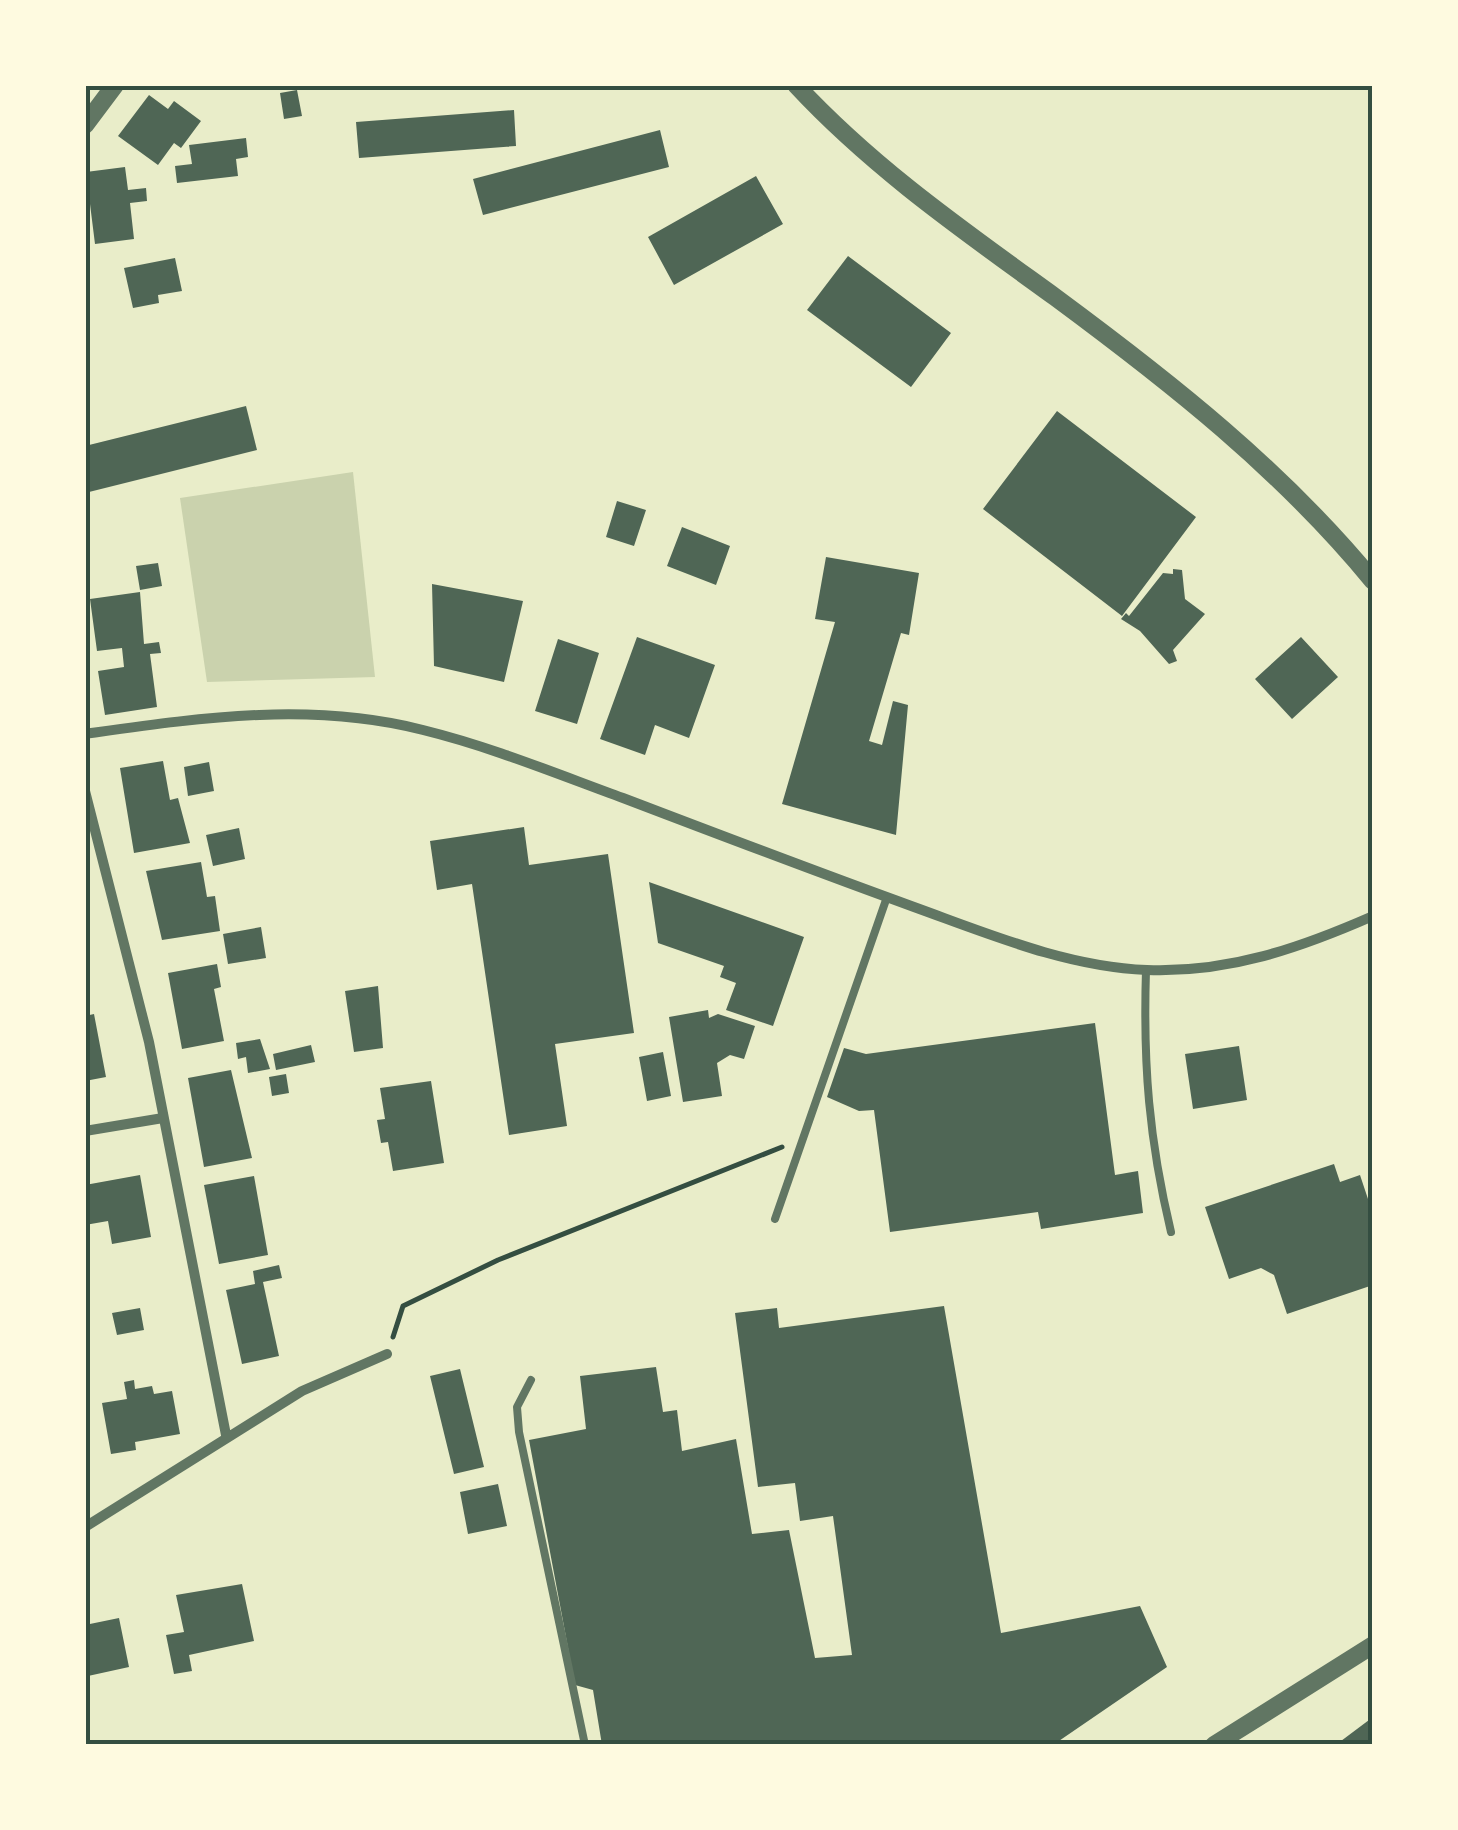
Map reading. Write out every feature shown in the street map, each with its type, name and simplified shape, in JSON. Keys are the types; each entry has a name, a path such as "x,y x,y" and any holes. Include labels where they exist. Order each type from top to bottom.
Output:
{"street":[{"path":"85,125 114,85"},
{"path":"796,85 850,141 923,202 1222,427 1288,487 1373,581"},
{"path":"85,734 195,718 301,712 422,730 508,755 886,897 1044,951 1146,970 1248,961 1300,948 1373,916"},
{"path":"85,791 149,1042 226,1436"},
{"path":"85,1131 163,1118"},
{"path":"85,1527 302,1391 386,1354"},
{"path":"1214,1745 1373,1645"}],"lane":[{"path":"775,1219 886,897"},
{"path":"1146,970 1143,1064 1156,1166 1171,1232"},
{"path":"530,1380 517,1407 518,1432 585,1745"}],"path":[{"path":"386,1354 403,1306 498,1260 784,1145"}],"green space":[{"path":"353,472 375,677 207,682 180,498"}],"building":[{"path":"297,90 302,116 284,119 280,93"},
{"path":"149,95 168,109 174,101 201,121 181,148 174,143 158,165 118,136"},
{"path":"514,110 516,146 359,158 356,122"},
{"path":"660,130 669,167 483,215 473,179"},
{"path":"246,138 248,157 236,159 238,176 177,183 175,166 192,164 189,145"},
{"path":"125,167 128,190 146,188 147,201 130,203 134,239 95,244 86,172"},
{"path":"756,176 783,224 674,285 648,237"},
{"path":"848,256 951,333 911,387 807,310"},
{"path":"175,258 182,291 158,295 159,303 133,308 124,268"},
{"path":"246,406 257,450 85,493 85,446"},
{"path":"1057,411 1196,517 1122,616 983,509"},
{"path":"617,501 646,510 634,546 606,537"},
{"path":"682,527 730,546 716,585 667,566"},
{"path":"826,557 919,573 909,635 901,633 869,741 882,745 893,701 908,705 896,835 782,804 835,622 815,619"},
{"path":"158,563 162,586 140,590 136,566"},
{"path":"1173,569 1182,570 1185,599 1205,614 1173,650 1177,661 1169,664 1140,631 1121,619 1126,613 1129,616 1163,573 1173,574"},
{"path":"432,584 523,601 504,682 434,666"},
{"path":"140,592 144,644 159,642 161,653 150,654 157,707 105,715 98,671 124,667 122,648 97,651 90,599"},
{"path":"637,637 715,665 689,738 655,725 645,755 600,739"},
{"path":"1301,637 1338,677 1292,719 1255,679"},
{"path":"558,639 599,653 577,724 535,711"},
{"path":"163,761 170,800 178,798 190,843 134,853 120,768"},
{"path":"209,762 214,791 188,796 184,767"},
{"path":"524,827 529,865 608,854 634,1033 555,1044 567,1126 509,1135 472,884 437,890 430,841"},
{"path":"239,828 245,859 213,866 206,835"},
{"path":"201,862 207,897 215,896 220,931 162,940 146,871"},
{"path":"649,882 804,937 773,1026 726,1010 736,983 720,977 724,966 658,943"},
{"path":"261,927 266,958 228,964 223,934"},
{"path":"217,964 221,987 214,989 224,1041 182,1049 168,973"},
{"path":"378,986 383,1048 354,1052 345,991"},
{"path":"708,1010 709,1018 718,1014 755,1026 744,1059 730,1055 717,1063 722,1096 683,1102 669,1017"},
{"path":"94,1014 106,1077 85,1081 85,1016"},
{"path":"1095,1023 1115,1175 1138,1171 1143,1213 1041,1229 1038,1212 890,1232 874,1110 859,1111 827,1097 844,1048 866,1054"},
{"path":"260,1039 270,1069 248,1073 246,1057 238,1059 236,1043"},
{"path":"311,1045 315,1062 276,1070 273,1054"},
{"path":"1239,1046 1247,1100 1193,1109 1185,1054"},
{"path":"663,1052 671,1096 647,1101 639,1057"},
{"path":"231,1070 252,1158 204,1167 188,1078"},
{"path":"286,1074 289,1093 272,1096 269,1077"},
{"path":"431,1081 444,1163 393,1171 388,1142 381,1143 377,1120 385,1119 380,1088"},
{"path":"1334,1164 1340,1182 1360,1175 1373,1214 1373,1285 1287,1314 1274,1275 1261,1268 1229,1279 1205,1207"},
{"path":"140,1175 151,1237 112,1244 108,1221 85,1225 85,1185"},
{"path":"254,1176 268,1255 219,1264 204,1185"},
{"path":"279,1265 282,1278 263,1282 279,1356 242,1364 226,1290 255,1284 253,1271"},
{"path":"944,1306 1001,1633 1140,1606 1167,1667 1053,1745 602,1745 593,1690 575,1685 529,1440 586,1429 580,1376 656,1367 663,1412 677,1410 682,1451 736,1439 752,1534 789,1530 815,1658 852,1655 833,1516 800,1521 795,1483 758,1487 735,1313 777,1308 779,1328"},
{"path":"140,1308 144,1330 117,1335 112,1313"},
{"path":"460,1369 484,1467 454,1474 430,1376"},
{"path":"134,1380 135,1389 152,1386 154,1394 172,1391 180,1434 135,1442 136,1450 111,1454 102,1403 127,1399 124,1382"},
{"path":"498,1484 507,1526 468,1534 460,1492"},
{"path":"242,1584 254,1641 189,1655 192,1671 174,1674 166,1635 184,1632 176,1595"},
{"path":"119,1618 129,1667 88,1676 85,1625"},
{"path":"1373,1717 1373,1745 1335,1745 1341,1741"}]}
